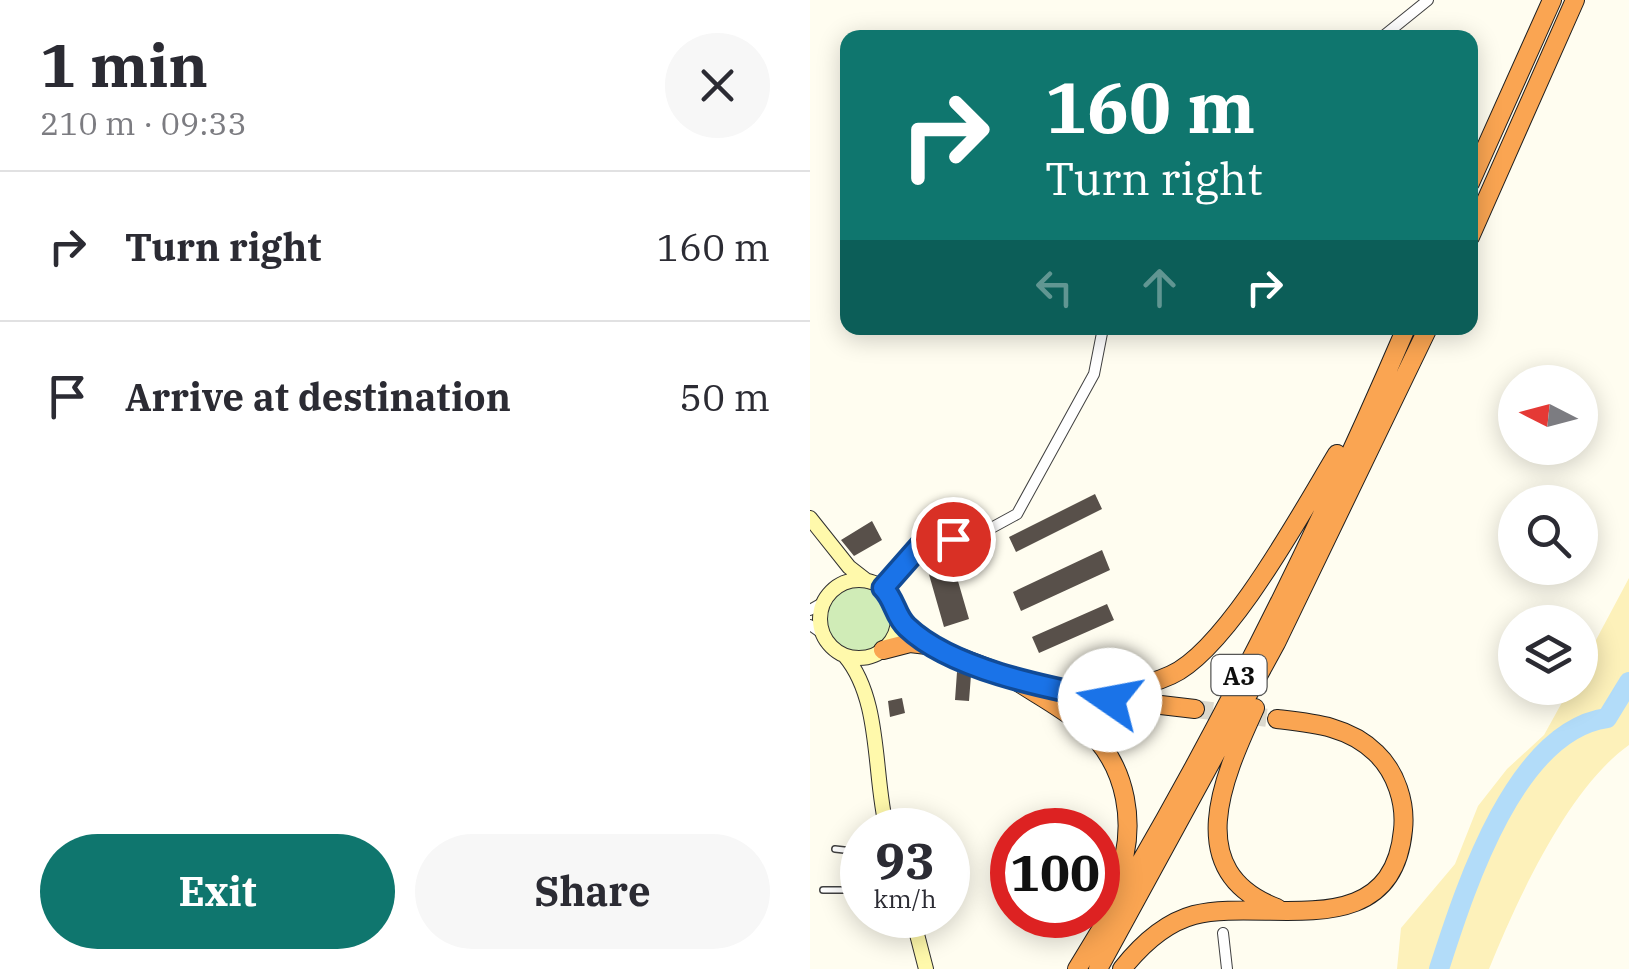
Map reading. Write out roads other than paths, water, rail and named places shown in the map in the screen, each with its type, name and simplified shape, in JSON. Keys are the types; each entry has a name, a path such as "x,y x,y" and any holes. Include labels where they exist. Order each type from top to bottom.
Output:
{"highway":[{"path":"1478,166 1552,0"},
{"path":"1478,220 1575,0"},
{"name":"A3","path":"1076,969 1186,778 1372,406 1403,335"},
{"name":"A3","path":"1098,969 1276,644 1425,335"},
{"path":"1064,690 1139,686 1175,674 1206,650 1328,469 1358,414 1372,406"},
{"path":"898,617 927,645"},
{"path":"879,652 910,643 927,645 1009,676 1064,690 1195,710"},
{"path":"1276,644 1278,657 1221,787 1217,828 1228,867 1243,886 1265,903 1292,912"},
{"name":"A3","path":"1009,676 1088,730 1108,754 1121,782 1128,841 1120,872 1092,926 1095,939"},
{"path":"1122,969 1148,940 1175,922 1228,910 1340,909 1372,890 1396,858 1404,817 1392,774 1364,742 1325,726 1276,719"}],"main road":[{"path":"810,518 867,581 883,588 898,617 896,632 879,652 866,696"},
{"path":"826,540 836,568 835,589"},
{"path":"867,581 850,582 835,589 824,602 816,630 858,672 866,696 884,808"},
{"path":"845,656 879,652"},
{"path":"918,938 926,969"}],"street":[{"path":"1391,30 1428,0"},
{"path":"883,588 920,546 984,532 1017,514 1094,374 1102,335"},
{"path":"810,610 824,602"},
{"path":"1223,933 1227,969"}],"lane":[{"path":"835,849 840,850"},
{"path":"823,890 840,890"}],"waterway":[{"path":"1439,969 1479,859 1520,783 1545,752 1574,729 1607,718 1629,682"}],"tunnel":[{"path":"1195,709 1277,719"}]}
